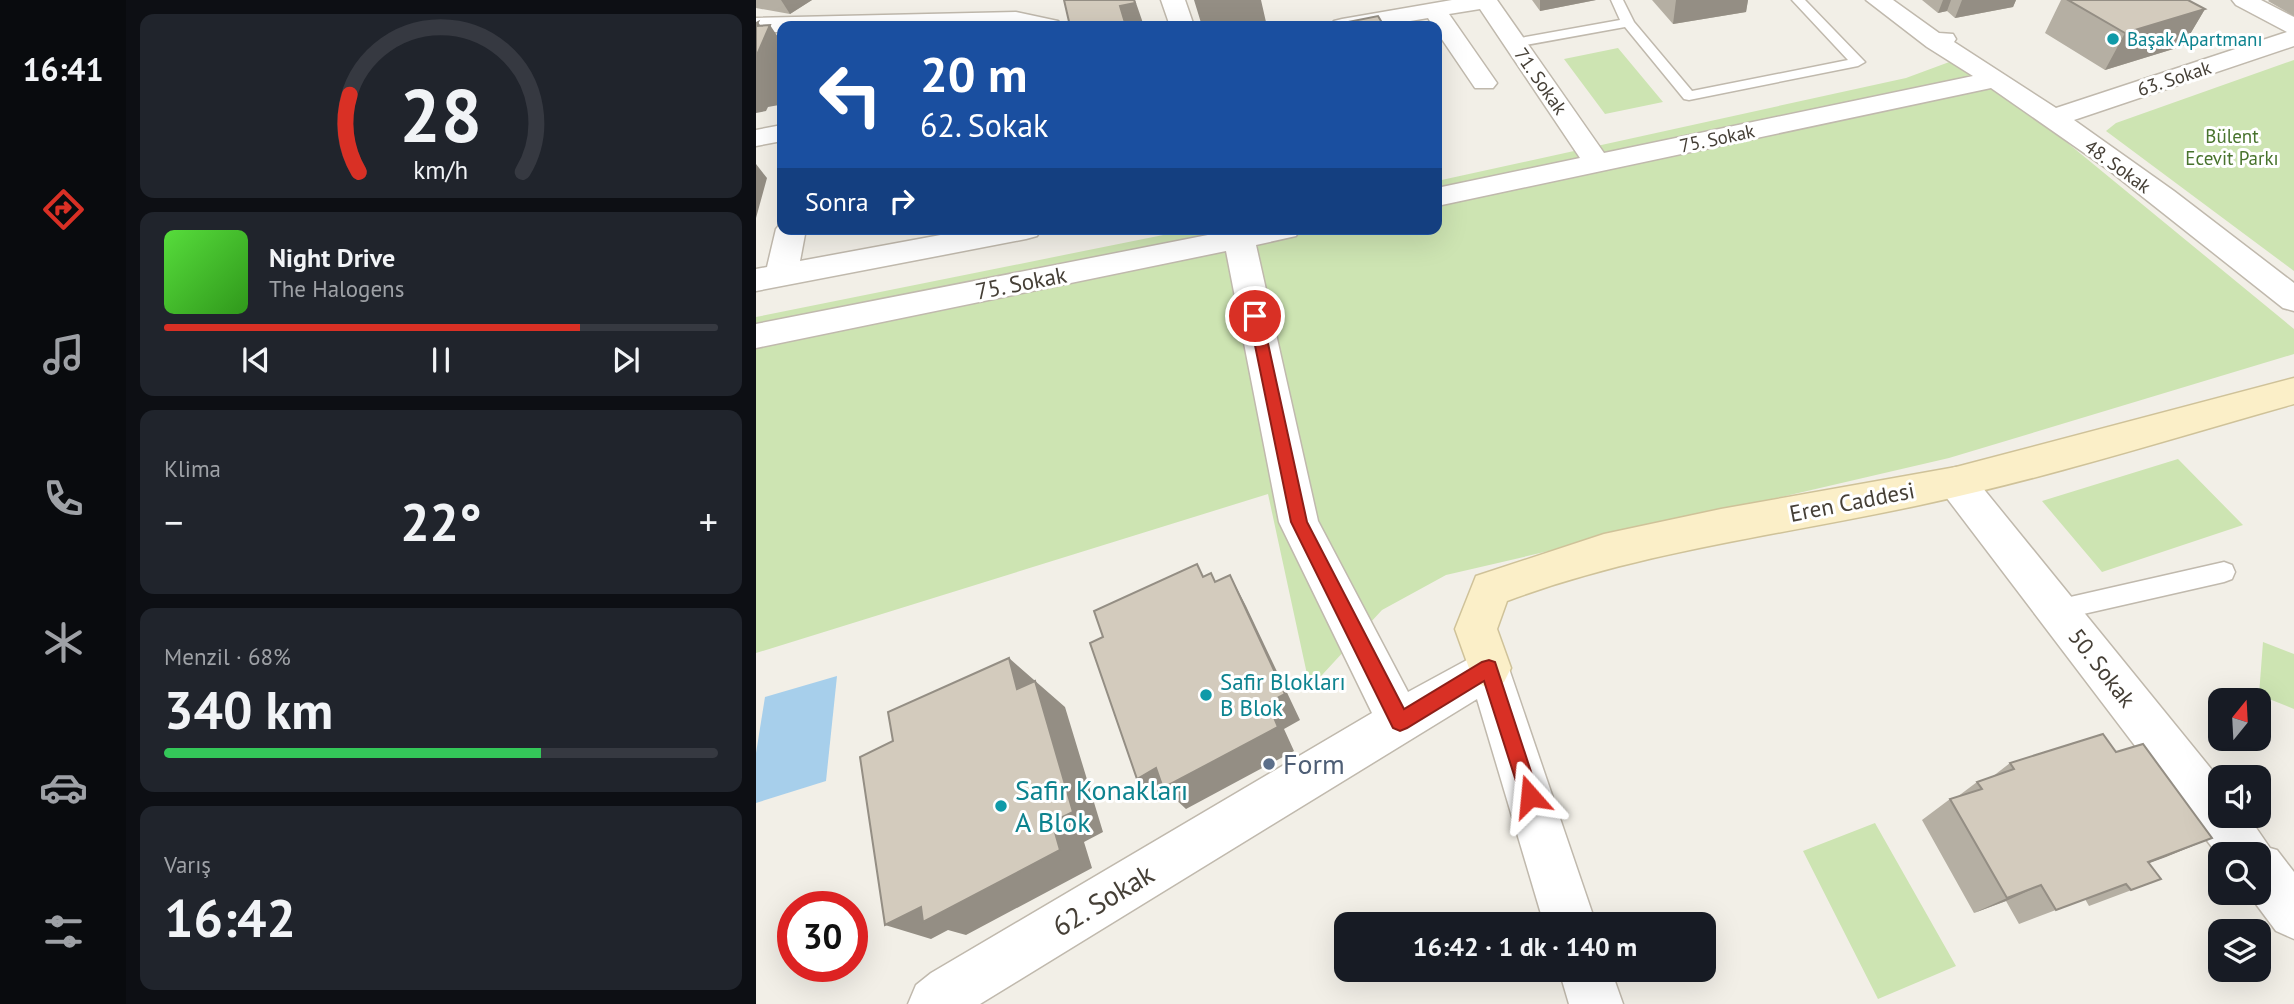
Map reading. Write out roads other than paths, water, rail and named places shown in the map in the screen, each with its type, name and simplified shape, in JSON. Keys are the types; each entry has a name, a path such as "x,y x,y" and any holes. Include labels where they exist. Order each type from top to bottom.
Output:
{"street":[{"path":"833,21 856,0"},
{"path":"1173,0 1180,21"},
{"name":"48. Sokak","path":"1878,0 2053,118 2235,251 2294,300"},
{"path":"2244,0 2294,27"},
{"path":"1369,21 1485,1"},
{"name":"71. Sokak","path":"1485,1 1597,163"},
{"path":"1433,9 1441,21"},
{"path":"942,21 1026,21"},
{"path":"1442,22 1484,83"},
{"path":"756,24 777,24"},
{"name":"63. Sokak","path":"2053,118 2294,38"},
{"name":"75. Sokak","path":"1442,196 1996,79"},
{"path":"756,138 777,135"},
{"path":"768,278 788,235"},
{"path":"768,278 994,235"},
{"name":"75. Sokak","path":"756,336 1233,235"},
{"path":"1238,235 1299,522 1400,722"},
{"name":"Eren Caddesi","path":"1489,668 1476,629 1491,589 1514,580 1595,554 1956,482 2294,391"},
{"name":"50. Sokak","path":"1956,482 2239,842"},
{"path":"1489,668 1566,912"},
{"name":"62. Sokak","path":"935,1004 950,992 1489,668"},
{"path":"2271,884 2294,913"},
{"path":"1589,982 1596,1004"}],"lane":[{"path":"1617,0 1628,23 1689,96 1858,62 1798,0"},
{"path":"1514,43 1628,23"},
{"path":"2057,610 2224,572"}],"water":[{"path":"837,676 826,781 756,803 756,753 765,697"}],"place":[{"name":"Başak Apartmanı","path":"2113,39"},
{"name":"Safir Blokları B Blok","path":"1206,695"},
{"name":"Form","path":"1269,764"},
{"name":"Safir Konakları A Blok","path":"1001,806"}],"park label":[{"name":"Bülent Ecevit Parkı","path":"2232,147"}]}
